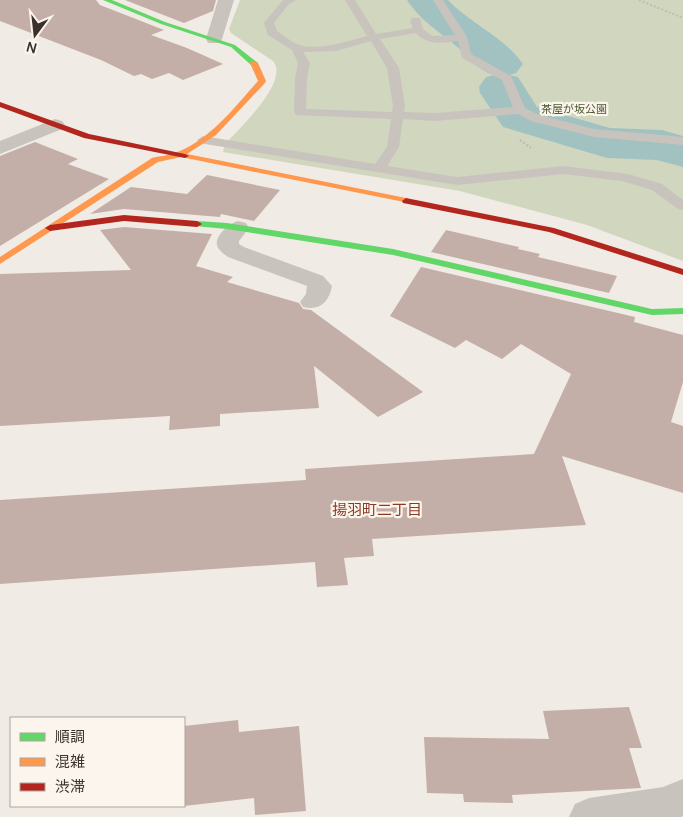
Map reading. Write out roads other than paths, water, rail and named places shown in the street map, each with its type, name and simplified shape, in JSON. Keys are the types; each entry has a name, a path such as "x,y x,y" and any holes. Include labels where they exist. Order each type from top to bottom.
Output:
{"street":[{"path":"0,261 156,160 180,154 203,140 227,119 262,81 253,61 234,46 163,23 106,0"},
{"path":"214,39 226,0"},
{"path":"0,104 87,136 551,230 683,272"},
{"path":"0,148 55,125"},
{"path":"50,228 124,218 238,228 393,252 652,312 683,311"},
{"path":"238,228 228,240 228,246 236,252 315,281 320,286 318,295 312,302"},
{"path":"589,817 665,805 683,797"}],"lane":[{"path":"291,0 285,3 269,24 272,33 296,48 320,50 336,48 375,37 418,30"},
{"path":"350,0 393,68 399,106 398,116 393,147 379,168"},
{"path":"438,0 462,37 466,56 507,78 520,110"},
{"path":"417,18 415,22 418,30 422,36 428,39 443,40 462,37"},
{"path":"296,48 304,63 301,80 300,112 435,117 520,110 535,118 594,133 683,141"},
{"path":"203,140 457,181 563,170 623,177 657,187 683,206"}],"waterway":[{"path":"426,0 441,16 470,36 501,64"},
{"path":"502,87 503,93 520,117 607,143 662,145 683,152"}],"district":[{"name":"揚羽町二丁目","path":"377,510"}],"park label":[{"name":"茶屋が坂公園","path":"574,109"}]}
